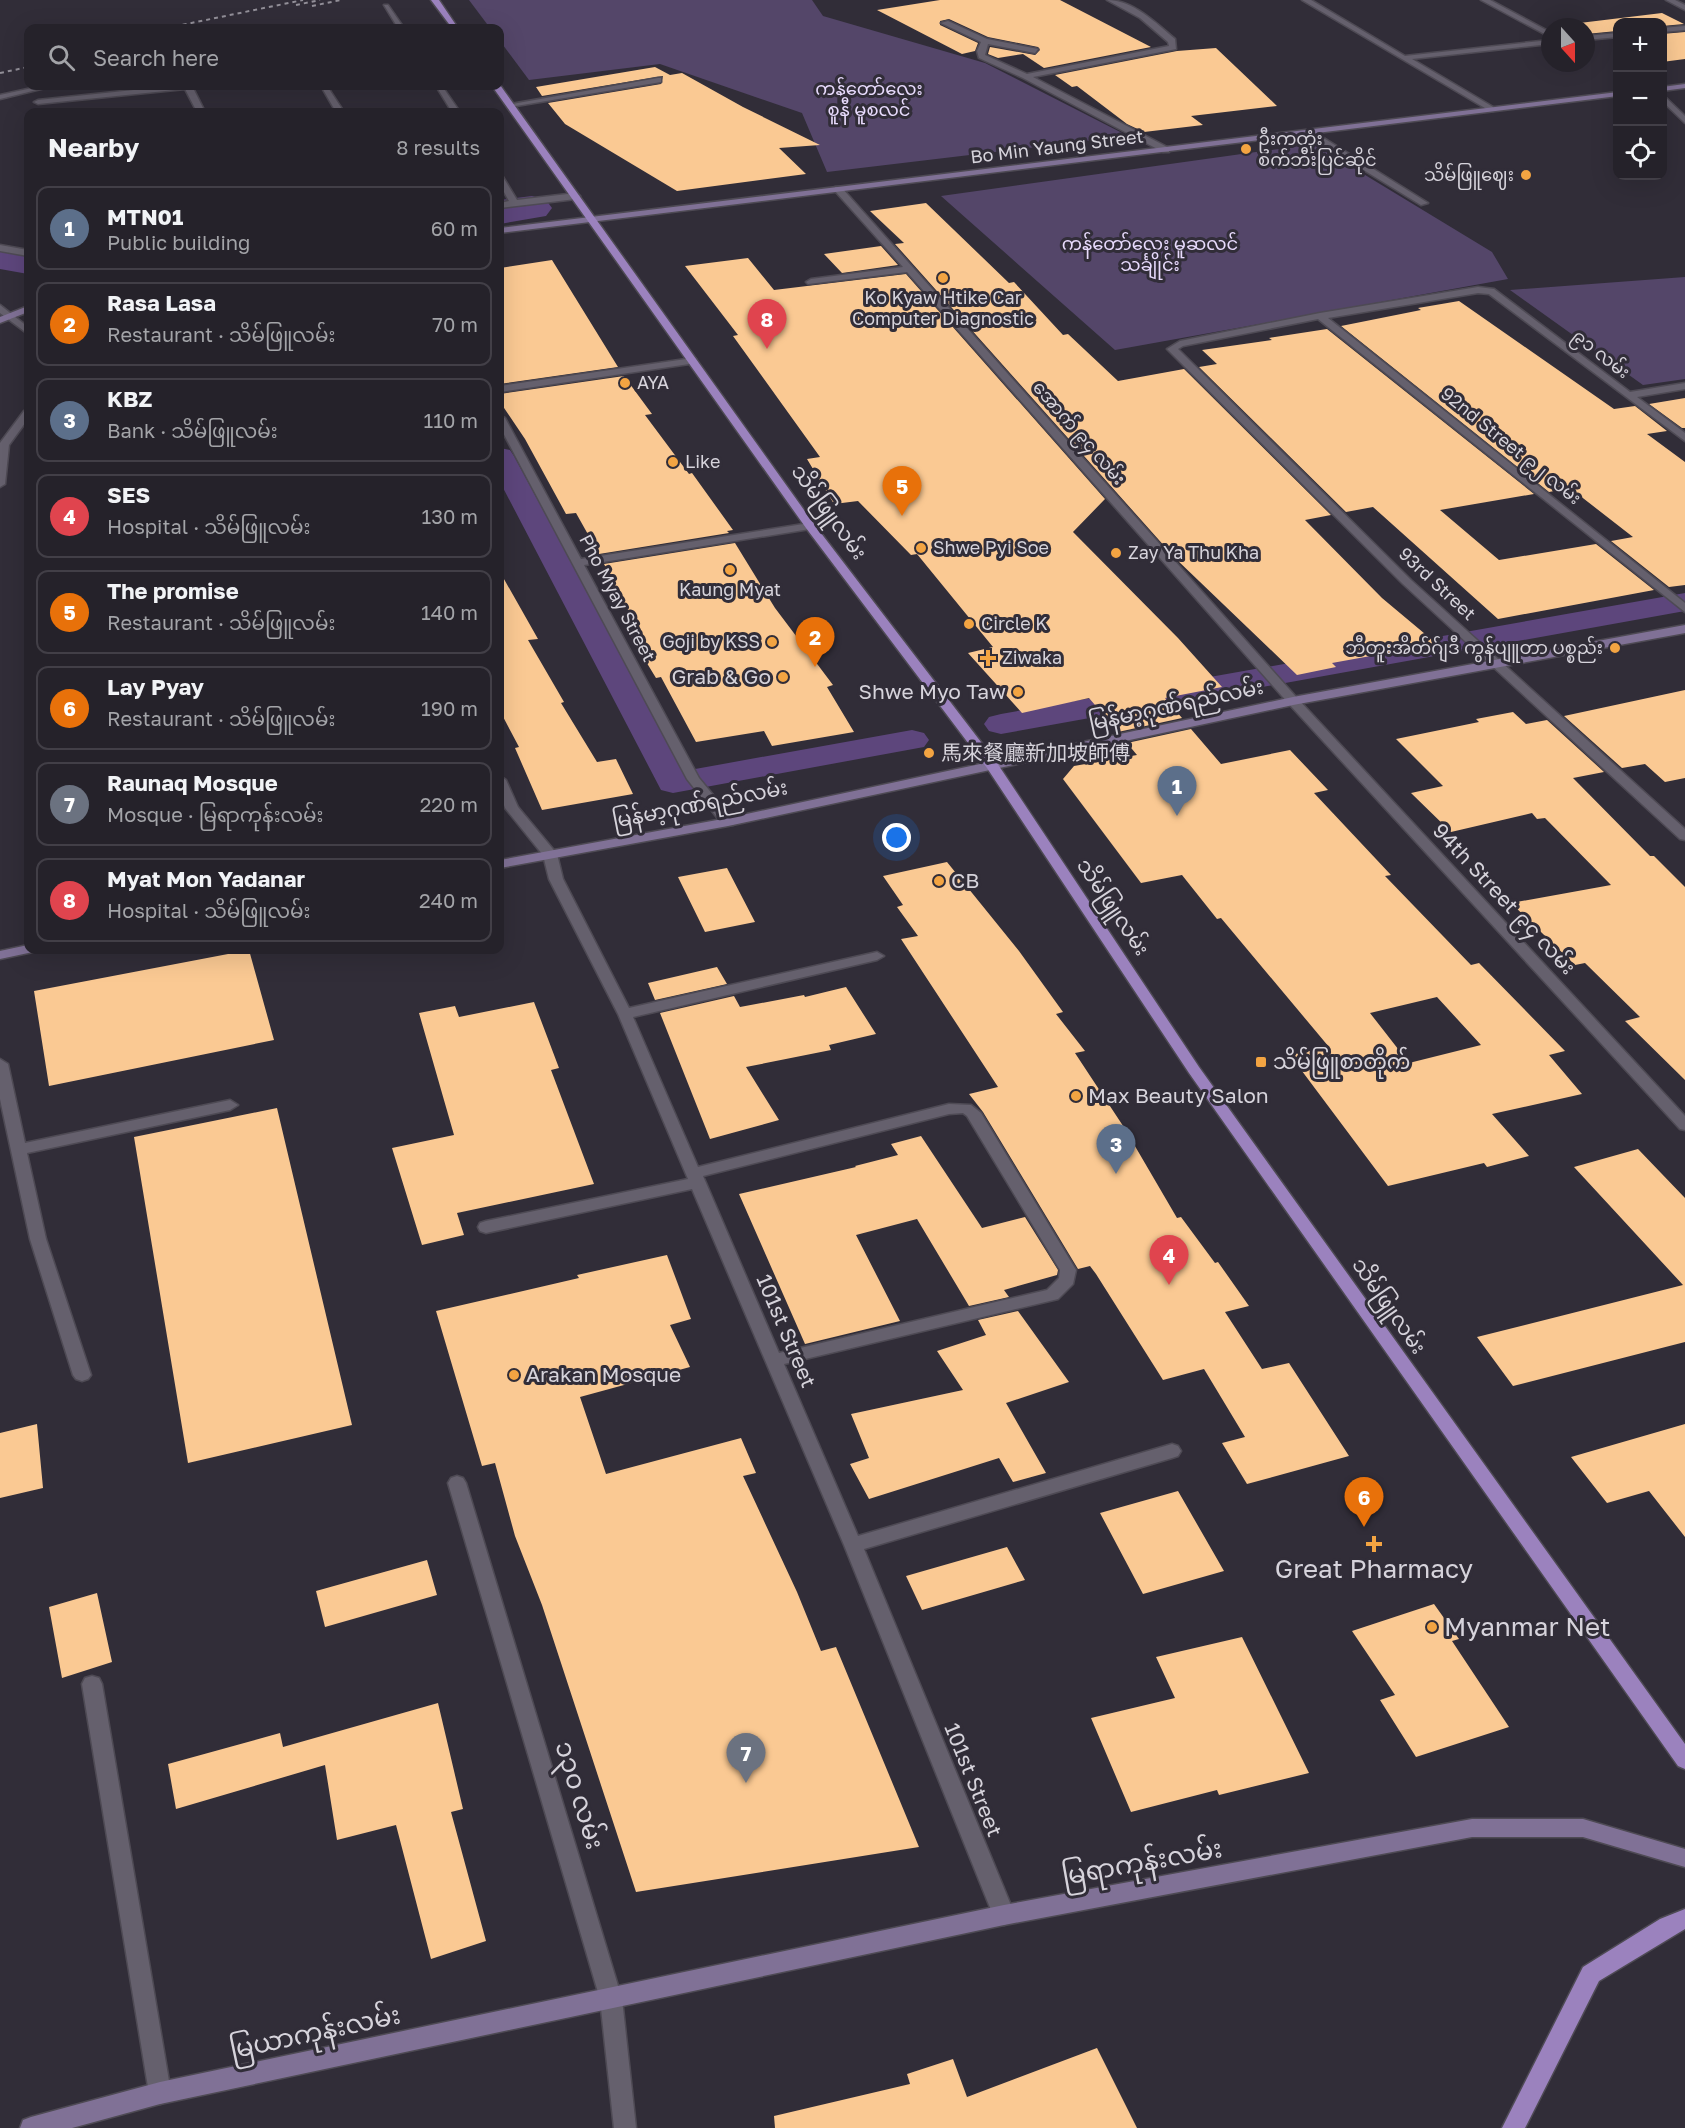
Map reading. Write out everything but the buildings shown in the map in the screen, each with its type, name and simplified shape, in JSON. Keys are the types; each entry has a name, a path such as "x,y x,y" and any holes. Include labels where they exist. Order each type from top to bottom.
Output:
{"main road":[{"path":"435,0 452,24"},
{"name":"သိမ်ဖြူလမ်း","path":"499,90 810,526 992,766 1194,1070 1685,1760"},
{"path":"1513,2128 1591,1974 1668,1926 1685,1919"}],"street":[{"path":"1026,76 1173,47 1172,40 1143,16 1111,0"},
{"path":"1306,0 1490,110"},
{"path":"1485,0 1541,30"},
{"path":"1670,0 1685,8"},
{"path":"386,6 398,24"},
{"path":"945,23 985,41 1035,51"},
{"path":"1667,29 1685,27"},
{"path":"1595,37 1613,35"},
{"path":"985,41 981,51 982,56 1026,76 1166,150"},
{"path":"1404,58 1541,43"},
{"path":"510,105 658,80"},
{"path":"1667,88 1685,86"},
{"path":"0,97 30,90"},
{"path":"34,90 40,108"},
{"path":"38,102 150,90"},
{"path":"190,90 199,108"},
{"path":"326,90 338,108"},
{"path":"441,90 453,108"},
{"name":"Bo Min Yaung Street","path":"504,231 1311,134 1613,95"},
{"path":"1667,101 1685,121"},
{"path":"1311,134 1424,203"},
{"path":"504,186 515,204"},
{"name":"အောက် ၉၄ လမ်း","path":"838,189 1293,701"},
{"path":"504,205 576,196"},
{"path":"0,248 24,252"},
{"path":"811,282 910,269"},
{"name":"၉၁ လမ်း","path":"1320,316 1478,290 1491,291 1685,438"},
{"path":"0,308 24,328"},
{"path":"0,320 24,311"},
{"name":"93rd Street","path":"1320,316 1191,342 1174,346 1172,349 1438,610 1685,836"},
{"name":"92nd Street ၉၂ လမ်း","path":"1320,316 1683,607"},
{"path":"504,388 693,362"},
{"path":"1628,395 1685,386"},
{"path":"0,484 4,445 24,418"},
{"name":"Pho Myay Street","path":"504,426 693,779 728,822"},
{"path":"577,563 810,526"},
{"name":"မြန်မာ့ဂုဏ်ရည်လမ်း","path":"504,863 728,822 1293,701 1685,629"},
{"name":"94th Street ၉၄ လမ်း","path":"1293,701 1685,1125"},
{"name":"101st Street","path":"504,789 512,808 550,854 556,879 626,1014 853,1545 1004,1915"},
{"path":"0,955 24,951"},
{"path":"626,1014 877,956"},
{"path":"0,1064 38,1239 82,1375"},
{"path":"18,1150 230,1105"},
{"path":"486,1227 696,1178 949,1109 966,1108 973,1113 1068,1270 1067,1280 1053,1295 774,1360"},
{"path":"853,1545 1172,1451"},
{"name":"၁၃၀ လမ်း","path":"457,1483 611,1999 625,2128"},
{"path":"92,1684 160,2093"},
{"name":"မြရာကုန်းလမ်း","path":"611,1999 1004,1915 1472,1828 1583,1828 1685,1858"},
{"name":"မြယာကုန်းလမ်း","path":"31,2128 160,2093 611,1999"}],"green space":[{"name":"ကန်တော်လေး စူနီ မူစလင်","path":"469,0 812,0 823,16 985,63 1128,136 827,172 802,113 660,64 529,80 504,46 504,24 487,24"},
{"name":"ကန်တော်လေး မူဆလင် သင်္ချိုင်း","path":"1314,144 1492,252 1508,279 1115,350 941,196"},
{"path":"1685,277 1685,379 1643,385 1510,290"}],"waterway":[{"path":"504,212 532,208"},
{"path":"0,257 24,261"},
{"path":"504,464 673,783 912,740"},
{"path":"1001,724 1685,602"}],"railway":[{"path":"186,24 303,0"},
{"path":"296,5 320,0"},
{"path":"312,6 341,0"},
{"path":"0,73 24,68"}],"place":[{"name":"ဦးကတုံး စက်ဘီးပြင်ဆိုင်","path":"1246,149"},
{"name":"သိမ်ဖြူဈေး","path":"1526,175"},
{"name":"Ko Kyaw Htike Car Computer Diagnostic","path":"943,278"},
{"name":"Myat Mon Yadanar","path":"767,349"},
{"name":"AYA","path":"625,383"},
{"name":"Like","path":"673,462"},
{"name":"The promise","path":"902,516"},
{"name":"Shwe Pyi Soe","path":"921,548"},
{"name":"Zay Ya Thu Kha","path":"1116,553"},
{"name":"Kaung Myat","path":"730,570"},
{"name":"Circle K","path":"969,624"},
{"name":"Goji by KSS","path":"772,642"},
{"name":"ဘီတူးအိတ်ဂ်ျဒီ ကွန်ပျူတာ ပစ္စည်း","path":"1615,648"},
{"name":"Ziwaka","path":"988,658"},
{"name":"Rasa Lasa","path":"815,667"},
{"name":"Grab & Go","path":"783,677"},
{"name":"Shwe Myo Taw","path":"1018,692"},
{"name":"馬來餐廳新加坡師傅","path":"929,753"},
{"name":"MTN01","path":"1177,816"},
{"name":"CB","path":"939,881"},
{"name":"သိမ်ဖြူစာတိုက်","path":"1261,1062"},
{"name":"Max Beauty Salon","path":"1076,1096"},
{"name":"KBZ","path":"1116,1174"},
{"name":"SES","path":"1169,1285"},
{"name":"Arakan Mosque","path":"514,1375"},
{"name":"Lay Pyay","path":"1364,1527"},
{"name":"Great Pharmacy","path":"1374,1544"},
{"name":"Myanmar Net","path":"1432,1627"},
{"name":"Raunaq Mosque","path":"746,1783"}]}
